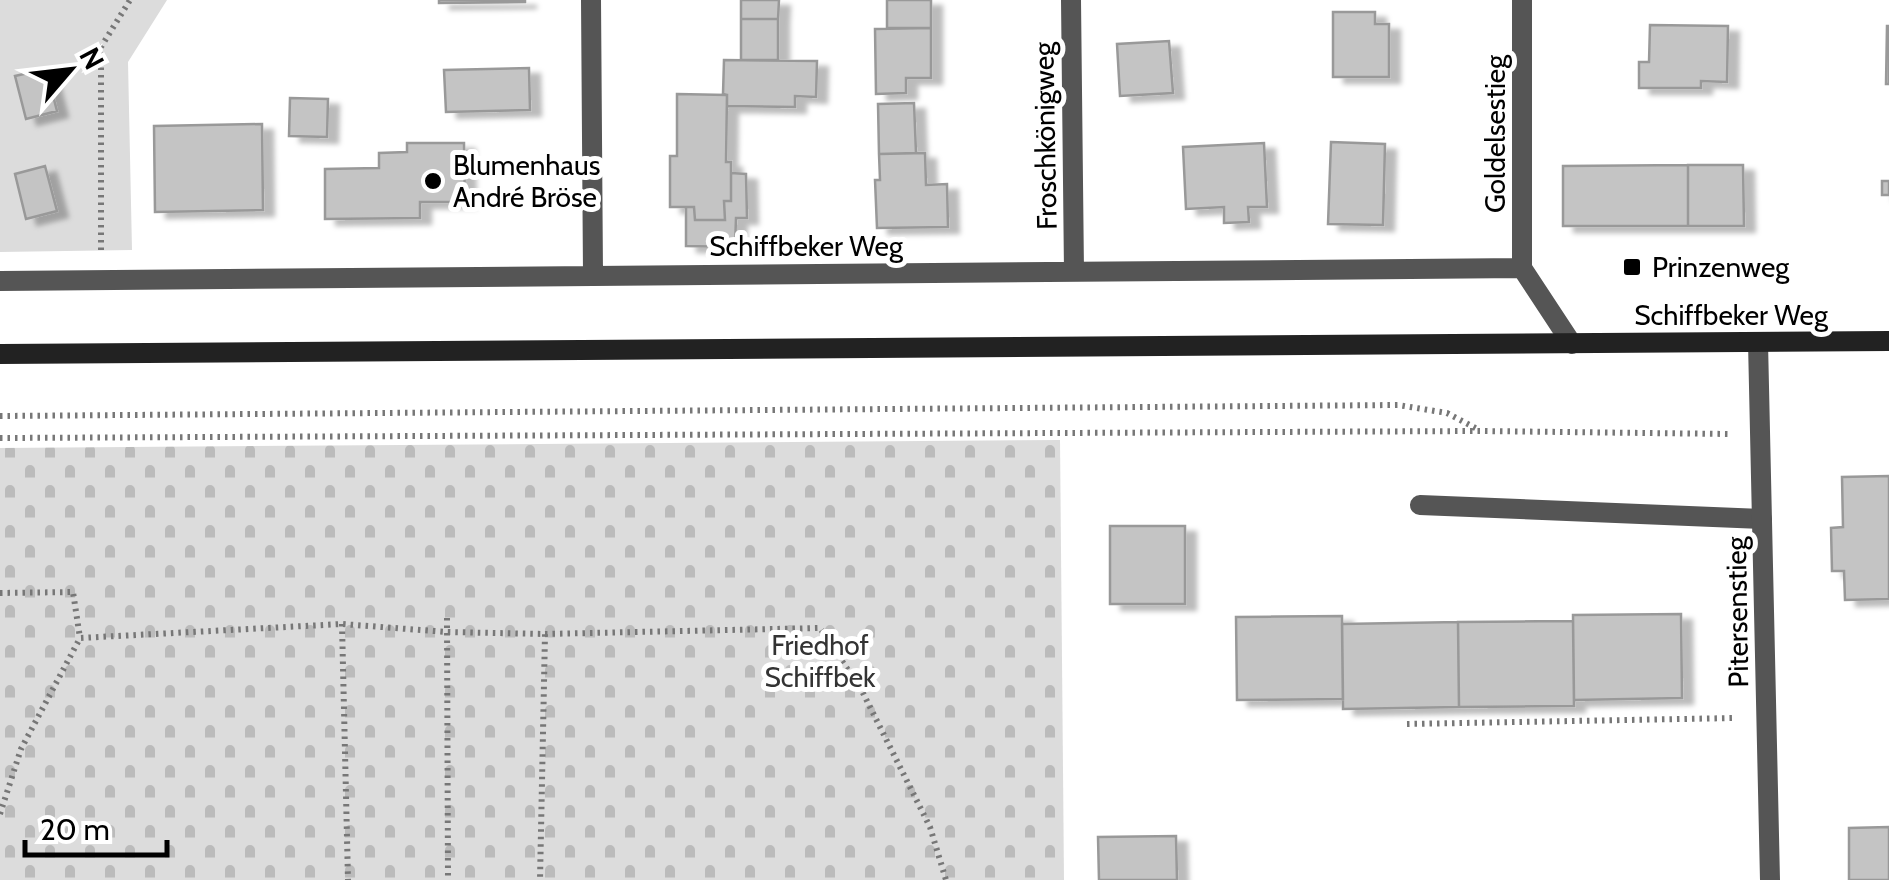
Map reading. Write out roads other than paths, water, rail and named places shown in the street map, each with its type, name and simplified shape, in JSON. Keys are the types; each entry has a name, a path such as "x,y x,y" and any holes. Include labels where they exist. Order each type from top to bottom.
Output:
{"main road":[{"name":"Schiffbeker Weg","path":"0,354 1889,342"}],"street":[{"path":"591,0 593,275"},
{"name":"Froschkönigweg","path":"1071,0 1074,272"},
{"name":"Goldelsestieg","path":"1522,0 1522,268"},
{"path":"1522,268 1572,344"},
{"name":"Schiffbeker Weg","path":"0,282 1522,268"},
{"name":"Pitersenstieg","path":"1758,342 1770,880"},
{"path":"1420,505 1762,519"}],"place":[{"name":"Blumenhaus André Bröse","path":"433,181"},
{"name":"Prinzenweg","path":"1632,267"}],"park label":[{"name":"Friedhof Schiffbek","path":"820,661"}]}
